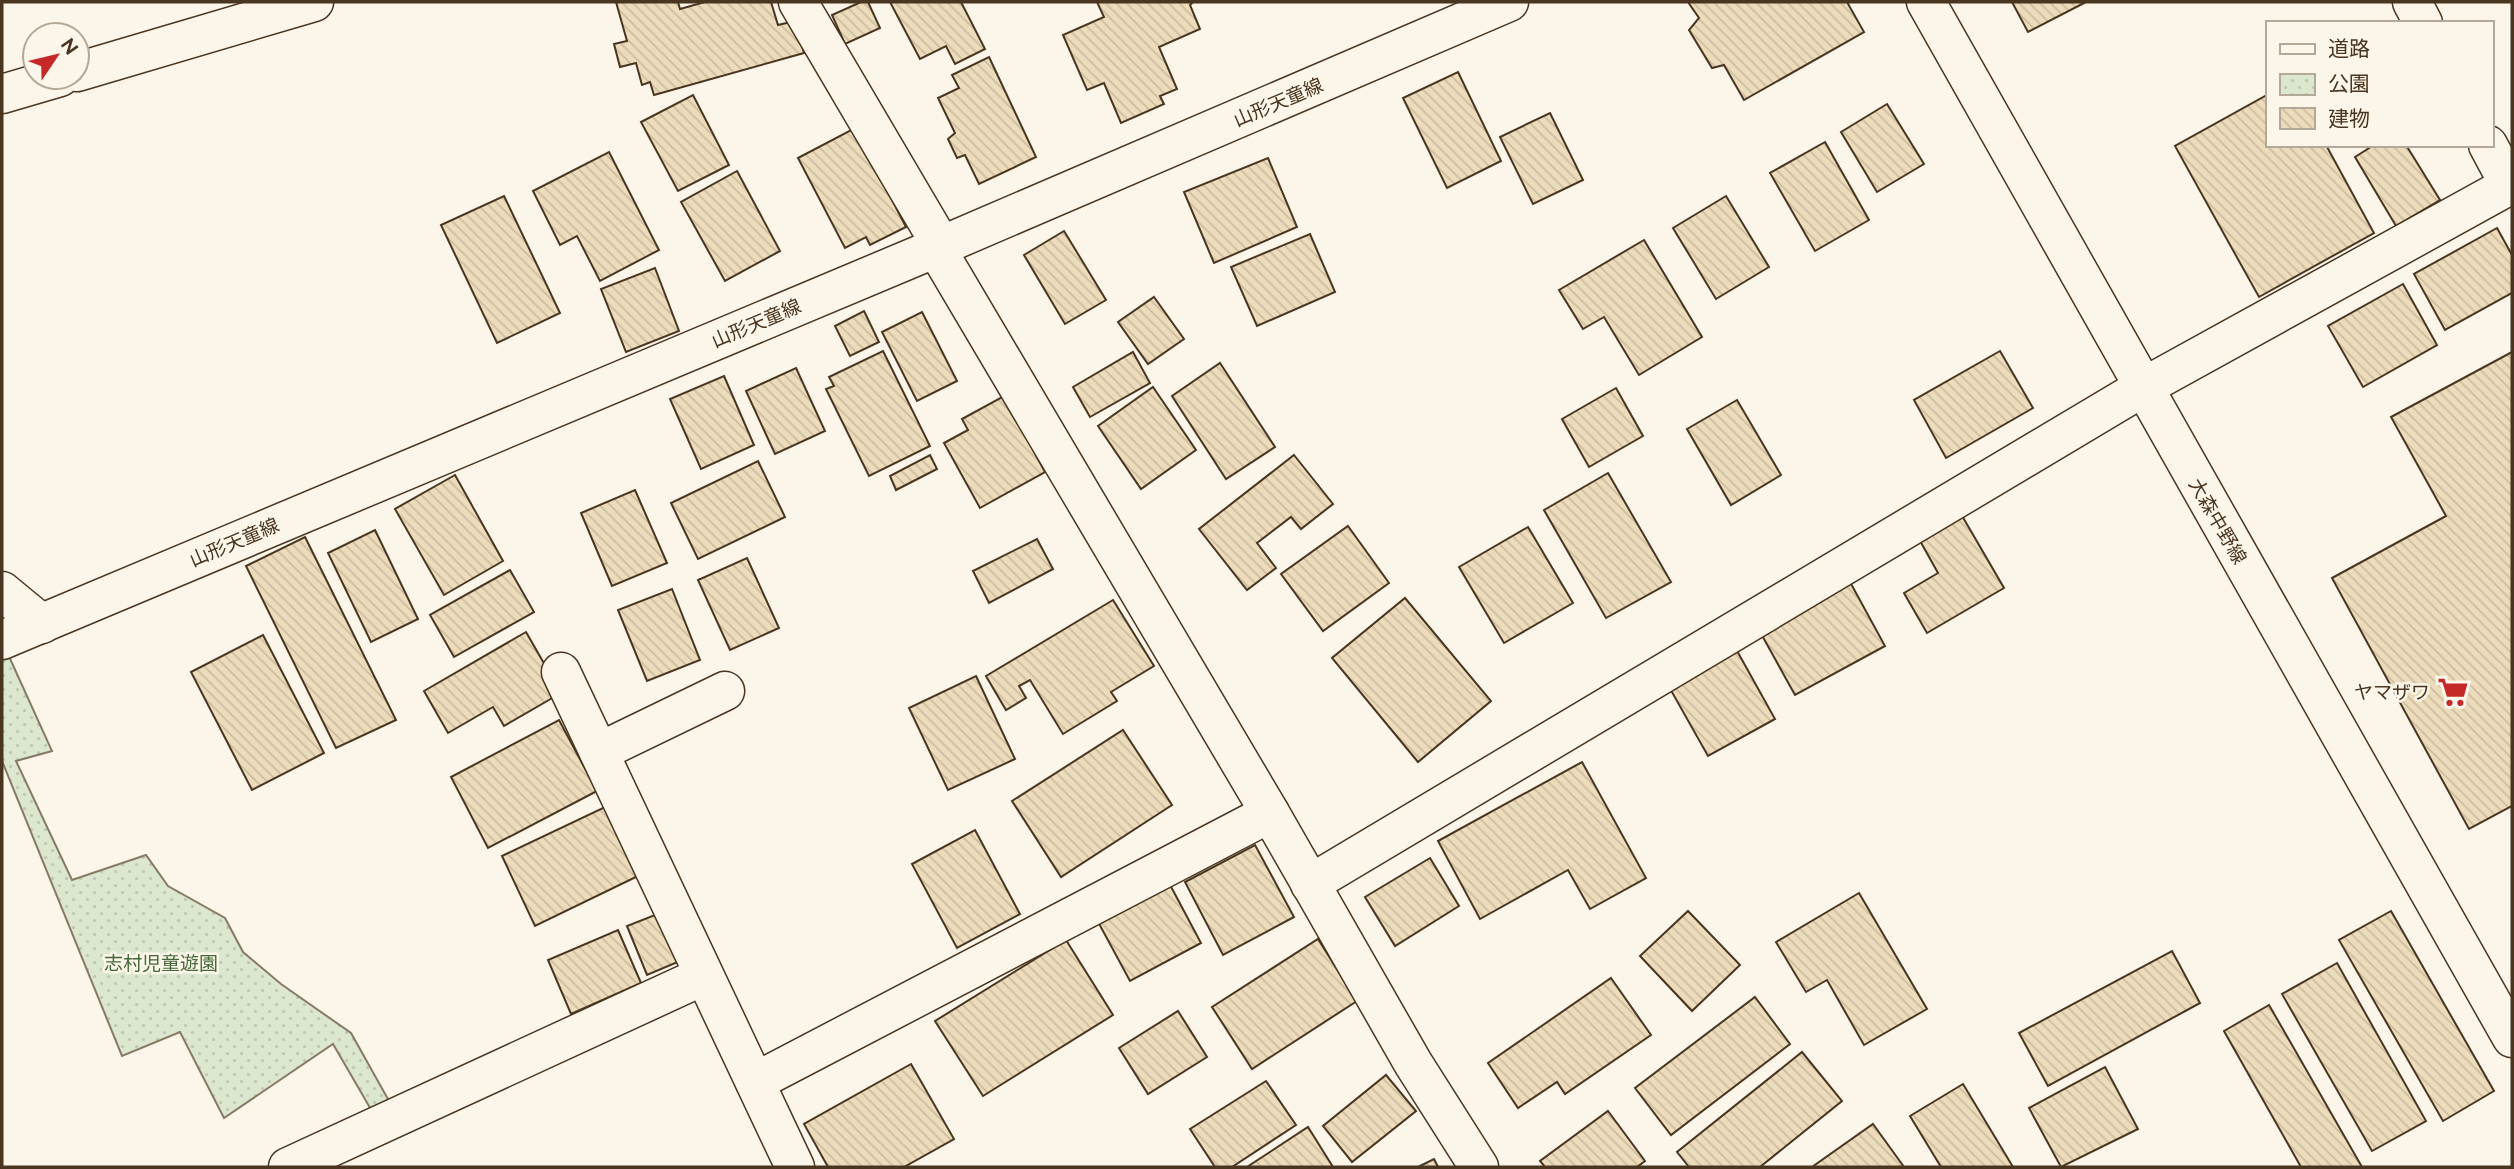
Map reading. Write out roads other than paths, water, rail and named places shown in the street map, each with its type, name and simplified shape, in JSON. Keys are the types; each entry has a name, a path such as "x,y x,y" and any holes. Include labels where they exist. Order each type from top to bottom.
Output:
{"street":[{"path":"91,68 314,2"},
{"path":"798,2 1413,1063 1479,1167"},
{"name":"山形天童線","path":"2,640 938,247 1509,2"},
{"name":"大森中野線","path":"1926,2 2512,1038"},
{"path":"2412,2 2422,21"},
{"path":"2,94 21,88"},
{"path":"1310,884 2142,388 2511,185 2489,147"},
{"path":"2,591 42,624"},
{"path":"561,672 795,1167"},
{"path":"599,752 725,691"},
{"path":"755,1082 1270,813"},
{"path":"288,1167 703,975"}],"place":[{"name":"ヤマザワ","path":"2453,692"}],"park label":[{"name":"志村児童遊園","path":"161,963"}]}
